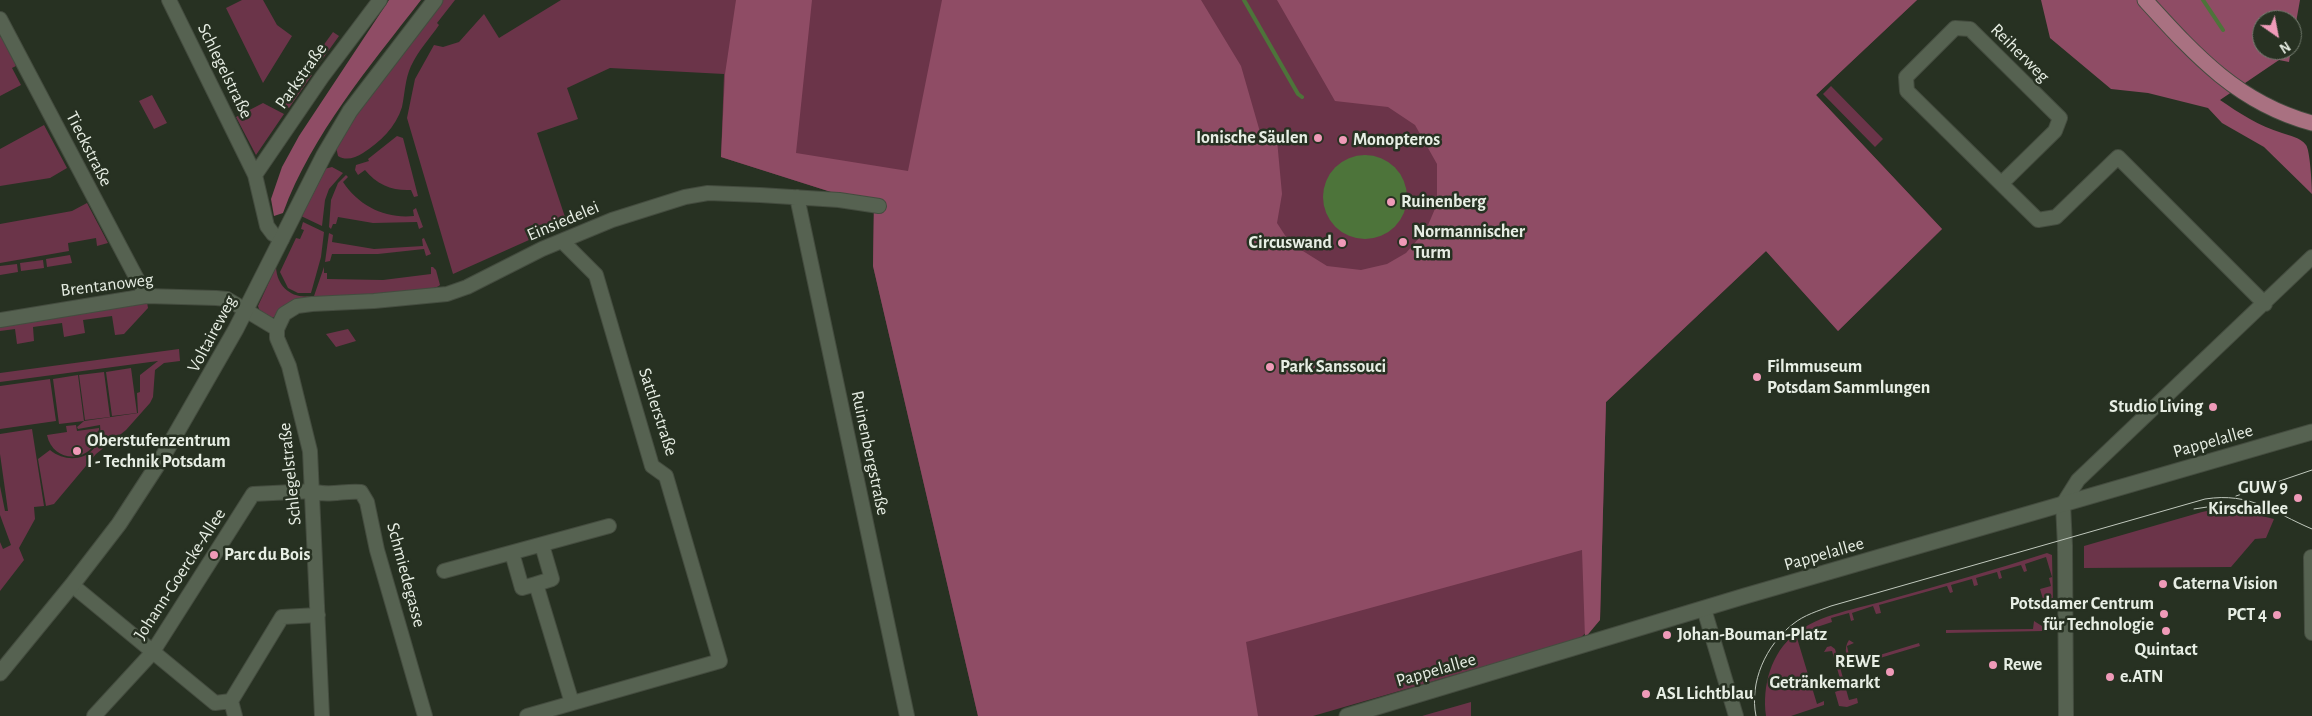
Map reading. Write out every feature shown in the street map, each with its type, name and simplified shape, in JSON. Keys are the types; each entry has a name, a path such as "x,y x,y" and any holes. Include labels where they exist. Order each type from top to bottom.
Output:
{"main road":[{"path":"2146,0 2186,45 2233,86 2268,108 2312,123"}],"street":[{"name":"Schlegelstraße","path":"169,0 255,175 267,226 282,239"},
{"name":"Parkstraße","path":"255,175 322,77 380,0"},
{"name":"Voltaireweg","path":"0,673 119,524 162,458 246,311 324,156 350,111 435,0"},
{"name":"Tieckstraße","path":"0,19 146,296"},
{"name":"Reiherweg","path":"2002,183 2055,132 2060,118 1970,29 1955,28 1906,77 1908,91 2038,220 2056,217 2118,157 2265,304"},
{"name":"Einsiedelei","path":"277,329 284,314 297,306 447,294 467,287 562,241 612,220 686,197 708,193 796,197 879,206"},
{"name":"Ruinenbergstraße","path":"796,197 907,716"},
{"name":"Sattlerstraße","path":"562,241 596,275 652,466 666,476 720,660 572,703"},
{"path":"2066,716 2063,504 2078,480 2265,304 2312,257"},
{"name":"Brentanoweg","path":"0,320 146,296 227,299 246,311"},
{"path":"246,311 277,329"},
{"name":"Schlegelstraße","path":"277,329 277,338 289,366 302,410 310,451 322,716"},
{"name":"Pappelallee","path":"1347,716 1704,608 2312,432"},
{"name":"Schmiedegasse","path":"313,491 322,494 347,490 361,492 367,502 377,550 425,716"},
{"name":"Johann-Goercke-Allee","path":"94,716 152,653 253,494 313,491"},
{"path":"444,571 609,526"},
{"path":"512,553 522,588 552,579 542,545"},
{"path":"2311,557 2312,633"},
{"path":"527,716 572,703 536,584"},
{"path":"72,585 152,653 215,703 231,701"},
{"path":"1704,608 1736,716"},
{"path":"235,716 231,701 282,617 318,615"}],"shaded area":[{"path":"242,0 263,0 277,25 292,36 263,83 226,8"},
{"path":"389,0 421,0 326,128 295,184 283,213 274,216 271,199 282,167 299,136"},
{"path":"441,0 455,0 437,23 439,25 411,66 406,81 402,107 396,121 381,139 363,153 351,158 338,156 336,147 353,117"},
{"name":"Park Sanssouci","path":"561,0 1917,0 1816,95 1942,229 1838,331 1766,251 1606,402 1600,620 1579,639 1313,716 978,716 873,266 874,202 847,197 721,157 724,74 610,68 567,88 578,119 537,133 567,223 453,274 407,118 415,79 434,45 443,47 459,42 484,14 499,38"},
{"name":"Park Sanssouci","path":"736,0 812,0 796,153 908,171 942,0 1201,0 1241,66 1260,132 1277,140 1282,194 1277,223 1290,243 1327,266 1361,270 1387,264 1406,253 1426,230 1437,204 1437,164 1415,125 1388,107 1335,101 1277,0 1917,0 1816,95 1942,229 1838,331 1766,251 1606,402 1600,620 1585,638 1582,550 1246,642 1258,716 978,716 873,266 874,202 847,197 721,157 725,74"},
{"path":"2041,0 2300,0 2298,10 2252,10 2252,60 2279,60 2220,100 2257,123 2304,142 2309,154 2312,194 2264,147 2222,123 2208,108 2148,93 2111,89 2050,38"},
{"path":"333,32 339,36 316,68 310,64"},
{"path":"4,35 16,66 12,68 21,85 0,96 0,37"},
{"path":"305,71 312,75 289,108 284,105"},
{"path":"1831,86 1883,139 1875,147 1823,94"},
{"path":"152,95 167,123 154,129 139,101"},
{"path":"263,103 284,114 256,155 236,117"},
{"path":"44,125 67,168 50,178 0,186 0,149"},
{"path":"397,136 403,138 418,196 414,197 411,190 386,186 375,180 365,170 358,175 355,170 356,165 369,161 368,159"},
{"path":"1357,155 1373,155 1389,162 1400,173 1407,189 1404,213 1395,227 1389,232 1373,239 1357,239 1341,232 1330,221 1323,205 1323,189 1330,173 1341,162"},
{"path":"332,167 343,173 329,189 325,200 322,226 301,216 324,169"},
{"path":"346,175 348,177 343,182 365,204 383,213 403,216 414,216 413,210 416,208 423,227 419,229 417,222 373,223 338,217 336,224 333,224 331,229 329,227 331,200 338,183"},
{"path":"87,203 108,243 97,246 96,238 68,243 69,251 0,263 0,224 72,211"},
{"path":"303,222 324,232 321,257 311,293 298,293 288,288 280,272 296,238 300,239 304,230 301,229"},
{"path":"329,233 333,235 332,242 374,249 423,246 422,239 424,238 431,254 426,256 424,249 378,254 332,254 330,261 325,262"},
{"path":"70,255 72,263 47,267 46,259"},
{"path":"43,260 44,268 21,271 20,263"},
{"path":"17,264 18,272 0,275 0,266"},
{"path":"276,267 279,280 287,290 298,296 311,296 292,301 277,316 271,318 260,312 258,306"},
{"path":"324,267 327,279 383,280 431,274 431,267 433,267 436,270 440,285 432,289 401,293 314,296"},
{"path":"147,302 148,308 124,334 115,335 112,316 83,320 85,333 64,337 62,323 33,327 34,341 17,344 15,329 0,331 0,325"},
{"path":"348,329 356,341 336,347 326,334"},
{"path":"179,349 180,361 164,363 155,370 153,397 150,403 126,430 96,454 54,504 46,506 38,459 50,450 68,458 85,456 92,451 100,435 100,425 78,429 77,427 84,421 138,413 137,393 140,392 140,375 158,361 0,382 0,373"},
{"path":"131,368 137,413 112,416 106,372"},
{"path":"104,372 110,417 85,420 79,375"},
{"path":"78,375 84,421 59,424 53,379"},
{"path":"50,379 56,421 0,429 0,386"},
{"path":"76,425 77,431 99,428 97,439 92,448 76,456 67,456 51,446 47,435 67,432 66,426"},
{"path":"32,429 44,506 34,507 35,519 19,548 24,560 0,591 0,542 3,549 11,545 0,515 0,486 5,511 8,511 0,454 0,434"},
{"path":"2226,507 2274,519 2266,538 2255,539 2231,567 2084,568 2084,546 2202,512"},
{"path":"2047,553 2052,555 2053,602 2034,601 2043,599 2040,589 2051,586 2049,578 2052,577 2046,557 2025,564 2027,571 2024,572 2021,565 2000,571 2002,578 1999,579 1997,572 1976,578 1978,585 1974,586 1972,579 1951,585 1953,592 1950,593 1947,586 1879,605 1881,613 1876,614 1873,606 1852,613 1854,620 1851,621 1849,613 1831,618 1832,622 1817,627 1818,631 1797,638 1817,704 1824,701 1824,705 1791,716 1766,716 1765,693 1774,660 1787,642 1805,627 1839,613"},
{"path":"2034,621 2042,626 2043,631 1946,633 1946,630 2033,629"},
{"path":"1849,640 1854,643 1847,646 1849,655 1857,653 1860,661 1919,643 1920,646 1860,664 1859,661 1849,667 1846,650 1847,643"},
{"path":"1831,646 1835,649 1849,700 1857,698 1858,703 1847,707 1839,706 1835,692 1843,689 1832,651 1824,652 1827,647"},
{"path":"1471,702 1471,716 1422,716"}],"waterway":[{"path":"1244,0 1298,94 1302,97"},
{"path":"2203,0 2223,30"}],"tram line":[{"path":"2236,496 2312,470"},
{"path":"1756,716 1754,703 1758,677 1762,665 1775,642 1797,621 1831,606 2205,499 2236,498 2249,501 2273,510 2312,529"},
{"path":"2194,509 2227,504 2248,505"}],"place":[{"name":"Ionische Säulen","path":"1318,138"},
{"name":"Monopteros","path":"1343,140"},
{"name":"Ruinenberg","path":"1391,202"},
{"name":"Normannischer Turm","path":"1403,242"},
{"name":"Circuswand","path":"1342,243"},
{"name":"Park Sanssouci","path":"1270,367"},
{"name":"Filmmuseum Potsdam Sammlungen","path":"1757,377"},
{"name":"Studio Living","path":"2213,407"},
{"name":"Oberstufenzentrum I - Technik Potsdam","path":"77,451"},
{"name":"GUW 9 Kirschallee","path":"2298,498"},
{"name":"Parc du Bois","path":"214,555"},
{"name":"Caterna Vision","path":"2163,584"},
{"name":"Potsdamer Centrum für Technologie","path":"2164,614"},
{"name":"PCT 4","path":"2277,615"},
{"name":"Quintact","path":"2166,631"},
{"name":"Johan-Bouman-Platz","path":"1667,635"},
{"name":"Rewe","path":"1993,665"},
{"name":"REWE Getränkemarkt","path":"1890,672"},
{"name":"e.ATN","path":"2110,677"},
{"name":"ASL Lichtblau","path":"1646,694"}]}
